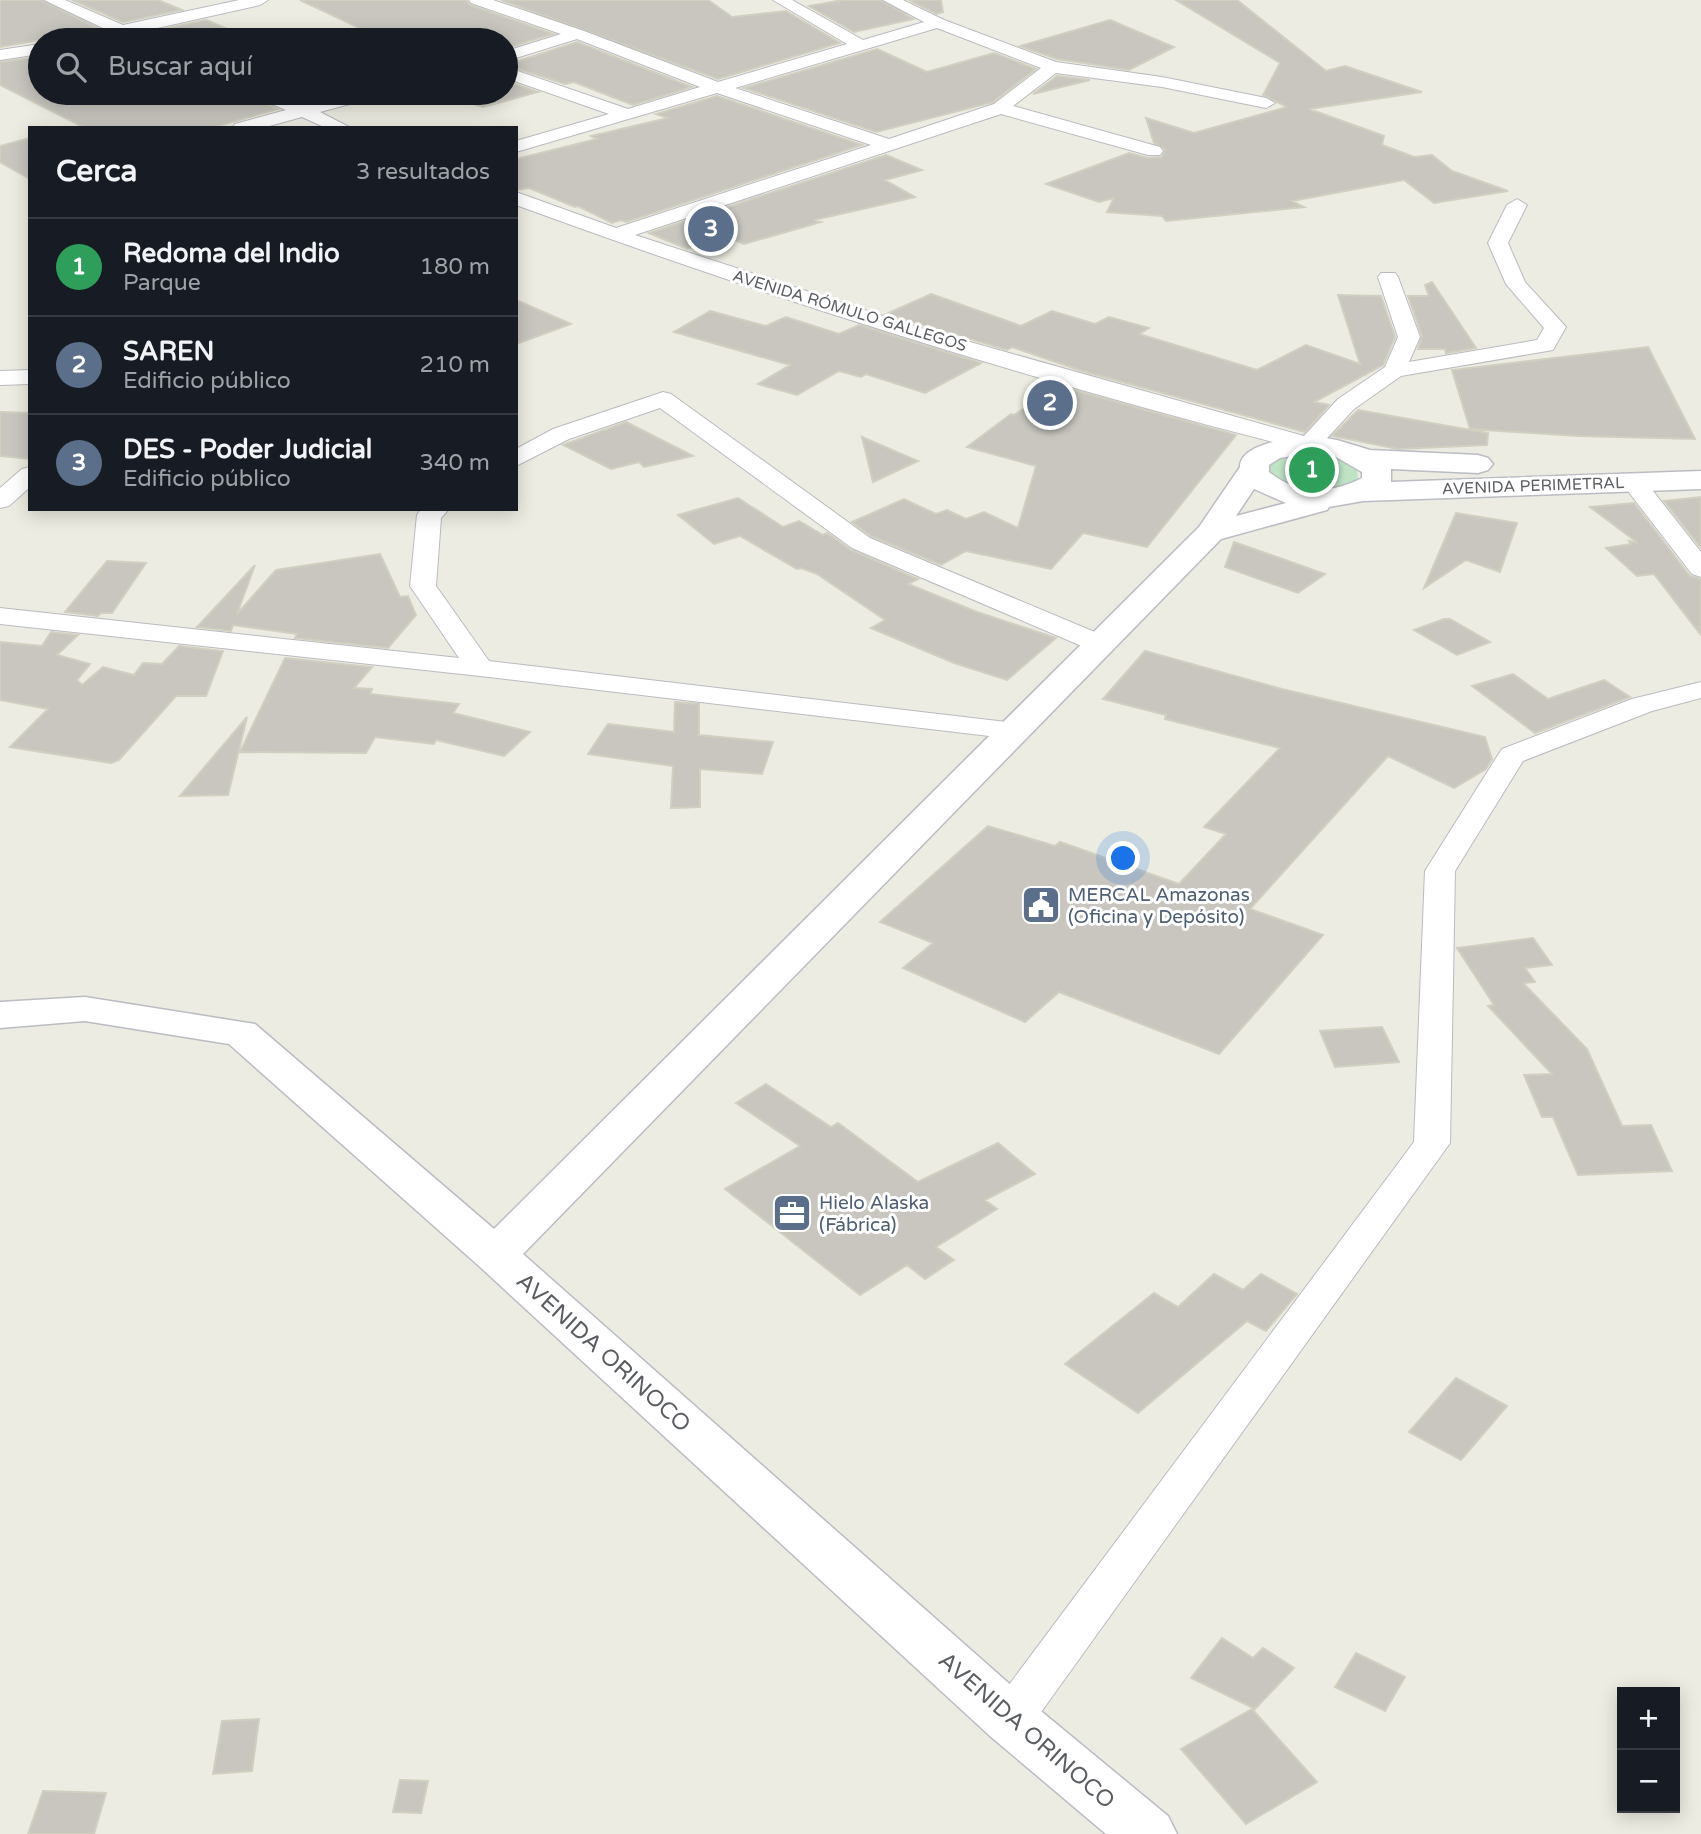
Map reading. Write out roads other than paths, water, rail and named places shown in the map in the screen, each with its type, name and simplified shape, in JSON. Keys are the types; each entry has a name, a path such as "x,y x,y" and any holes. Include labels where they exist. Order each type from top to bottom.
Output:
{"main road":[{"name":"AVENIDA PERIMETRAL","path":"1255,463 1279,446 1309,444 1342,448 1367,459 1476,464 1701,460"},
{"path":"1210,533 1274,513 1356,494 1376,482 1377,470 1367,459"},
{"path":"1255,463 1263,484 1286,495 1317,499 1356,494"},
{"path":"495,1255 1210,533 1255,463"},
{"name":"AVENIDA PERIMETRAL","path":"1356,494 1701,480"},
{"name":"AVENIDA ORINOCO","path":"0,1015 85,1009 240,1033 495,1255 1010,1719 1148,1834"}],"street":[{"path":"52,0 115,28"},
{"path":"135,28 260,0"},
{"path":"477,0 578,34 715,87 890,145"},
{"path":"781,0 860,45"},
{"path":"891,0 938,23 1053,67 1162,82 1266,103"},
{"path":"518,146 938,23"},
{"path":"518,52 578,34"},
{"path":"0,55 28,51"},
{"path":"615,235 1000,108 1053,67"},
{"path":"518,76 626,114"},
{"path":"288,105 337,126"},
{"path":"248,126 325,105"},
{"path":"1000,108 1154,152"},
{"name":"AVENIDA RÓMULO GALLEGOS","path":"518,199 615,235 854,313 1187,412 1309,444"},
{"path":"1309,444 1346,404 1394,371 1545,345 1555,327 1516,284 1499,243 1517,205"},
{"path":"1388,277 1409,337 1394,371"},
{"path":"0,378 28,377"},
{"path":"518,458 561,434 663,399 861,543 1100,644"},
{"name":"AVENIDA RÓMULO GALLEGOS","path":"1187,412 1232,435 1255,463"},
{"path":"0,501 28,476"},
{"path":"1633,482 1701,569"},
{"path":"434,511 429,515 423,586 480,668"},
{"path":"0,616 480,668 1015,731"},
{"path":"1010,1719 1432,1143 1440,871 1512,755 1642,705 1701,690"}],"place":[{"name":"DES - Poder Judicial","path":"711,229"},
{"name":"SAREN","path":"1050,403"},
{"name":"Redoma del Indio","path":"1312,470"},
{"name":"MERCAL Amazonas (Oficina y Depósito)","path":"1041,905"},
{"name":"Hielo Alaska (Fábrica)","path":"792,1213"}]}
